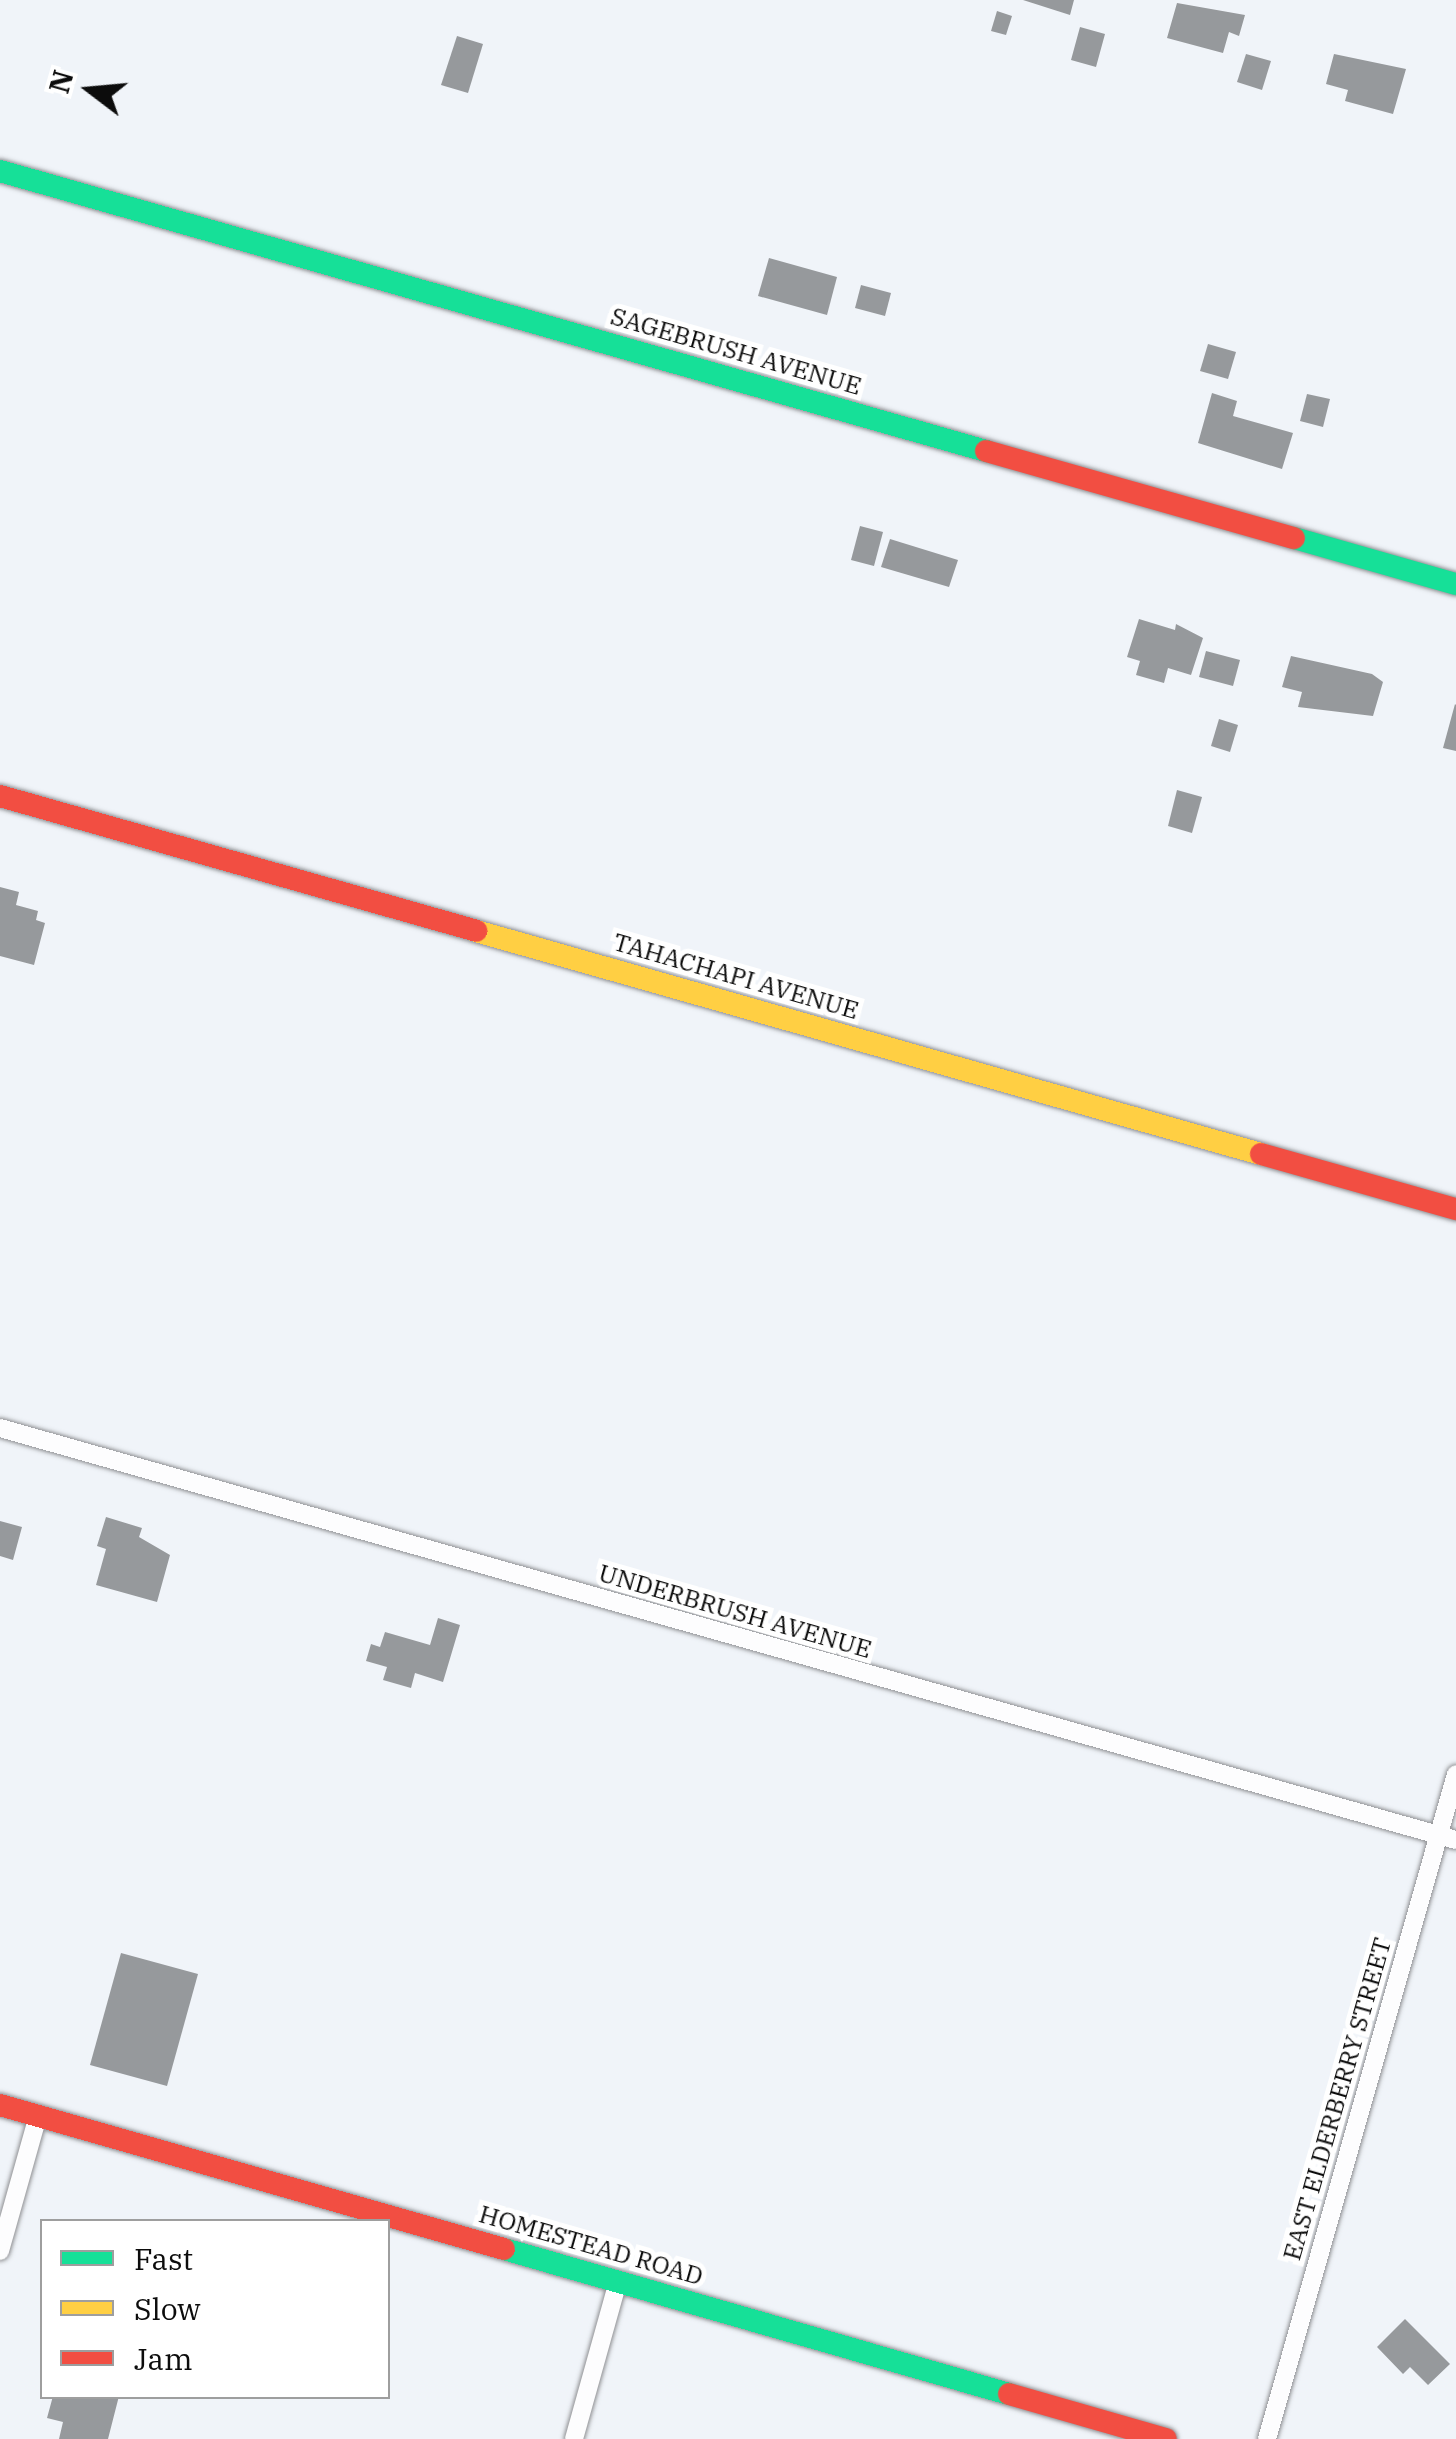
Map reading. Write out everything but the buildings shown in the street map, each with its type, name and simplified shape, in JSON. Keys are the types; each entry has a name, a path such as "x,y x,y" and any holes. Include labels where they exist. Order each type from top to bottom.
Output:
{"street":[{"name":"SAGEBRUSH AVENUE","path":"0,170 1456,584"},
{"name":"TAHACHAPI AVENUE","path":"0,796 1456,1209"},
{"name":"UNDERBRUSH AVENUE","path":"0,1428 1448,1838"},
{"name":"EAST ELDERBERRY STREET","path":"1267,2439 1448,1838 1456,1774"},
{"name":"HOMESTEAD ROAD","path":"0,2106 1166,2439"},
{"path":"0,2250 38,2116"},
{"path":"574,2439 618,2281"}],"traffic: fast":[{"path":"0,171 986,451"},
{"path":"1294,538 1456,584"},
{"path":"504,2249 1009,2394"}],"traffic: slow":[{"path":"476,931 1261,1154"}],"traffic: jam":[{"path":"986,451 1294,538"},
{"path":"0,796 476,931"},
{"path":"1261,1154 1456,1209"},
{"path":"0,2105 504,2249"},
{"path":"1009,2394 1166,2439"}]}
